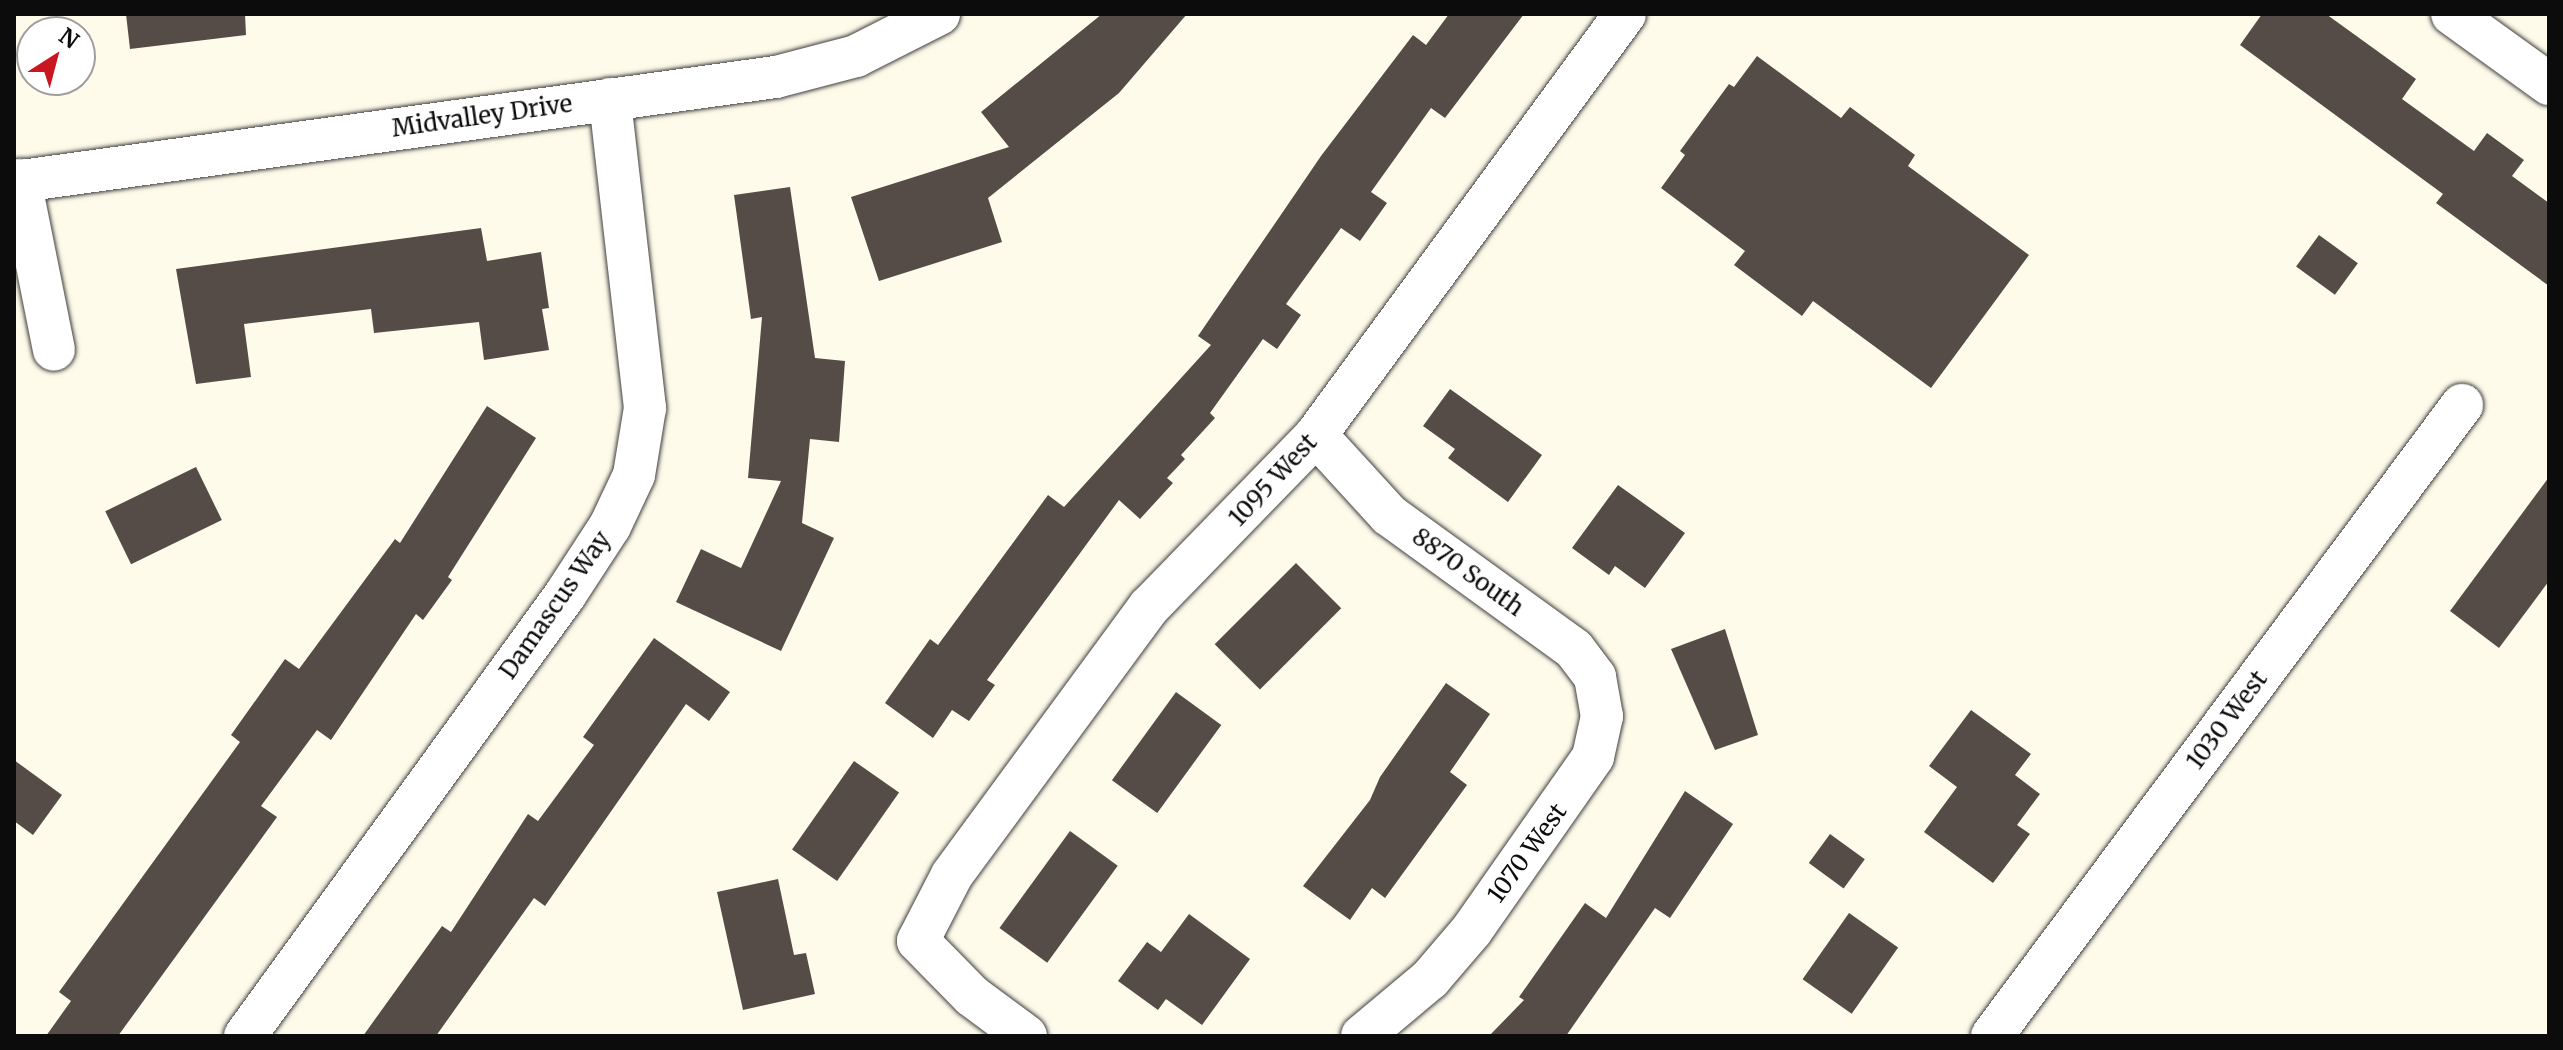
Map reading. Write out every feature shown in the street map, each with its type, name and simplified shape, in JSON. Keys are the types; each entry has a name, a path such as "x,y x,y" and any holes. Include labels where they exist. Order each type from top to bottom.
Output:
{"street":[{"name":"Midvalley Drive","path":"17,181 610,99 816,67 856,56 939,14"},
{"name":"1095 West","path":"1026,1036 972,996 918,941 952,875 1089,682 1149,607 1316,435 1625,14"},
{"path":"2452,14 2549,84"},
{"name":"Damascus Way","path":"245,1036 565,595 610,526 634,475 645,408 610,99"},
{"path":"17,181 54,350"},
{"name":"1030 West","path":"1992,1036 2462,405"},
{"name":"8870 South","path":"1316,435 1389,515 1574,649 1595,677 1602,716"},
{"name":"1070 West","path":"1362,1036 1430,979 1570,794 1593,757 1602,716"}],"building":[{"path":"126,14 245,14 246,35 130,49"},
{"path":"1102,14 1187,14 1119,93 988,198 1002,242 879,281 851,197 1009,147 981,112"},
{"path":"1449,14 1524,14 1445,118 1431,108 1371,192 1387,203 1360,241 1341,228 1286,304 1301,315 1277,349 1263,339 1210,413 1215,418 1181,455 1185,459 1167,478 1173,483 1140,519 1119,500 987,680 995,685 969,721 952,710 933,738 885,703 930,639 938,645 1048,495 1064,507 1211,345 1198,336 1321,156 1413,35 1426,45"},
{"path":"2262,14 2326,14 2416,79 2402,99 2474,151 2487,133 2524,160 2512,176 2549,203 2549,286 2436,203 2443,194 2240,45"},
{"path":"1757,56 1841,118 1850,107 1915,155 1908,166 2029,255 1931,388 1813,301 1802,316 1734,265 1745,251 1661,188 1685,155 1680,151 1729,84 1734,87"},
{"path":"790,187 815,358 845,361 839,442 810,439 802,523 834,538 781,651 676,602 701,549 741,568 781,481 748,478 762,317 751,319 734,195"},
{"path":"481,228 487,261 541,252 549,308 542,309 549,350 484,360 479,322 374,333 371,309 244,324 251,377 196,384 176,269"},
{"path":"2319,235 2358,263 2335,295 2296,267"},
{"path":"1450,389 1542,455 1508,502 1448,458 1455,449 1423,426"},
{"path":"487,406 536,438 448,577 452,580 423,620 416,614 331,740 317,730 261,806 277,817 118,1036 46,1036 71,1001 59,992 240,742 231,735 285,659 299,669 395,539 400,543"},
{"path":"196,467 222,520 131,564 105,511"},
{"path":"2549,477 2549,581 2499,648 2450,611"},
{"path":"1618,485 1685,533 1645,588 1615,566 1609,575 1572,548"},
{"path":"1296,563 1341,608 1260,690 1215,644"},
{"path":"1725,629 1758,735 1715,750 1671,649"},
{"path":"654,638 730,692 709,721 686,704 545,906 534,898 436,1036 363,1036 442,926 451,932 528,814 538,821 594,745 583,737"},
{"path":"1446,683 1490,714 1450,772 1467,785 1385,898 1372,888 1350,920 1303,886 1370,800 1380,777"},
{"path":"1176,692 1221,725 1157,813 1112,780"},
{"path":"1971,710 2031,754 2015,775 2040,794 2017,825 2030,834 1993,883 1924,832 1957,787 1929,766"},
{"path":"14,760 62,795 33,835 14,821"},
{"path":"854,761 899,793 837,881 792,849"},
{"path":"1685,791 1733,824 1670,918 1655,908 1566,1036 1489,1036 1524,1000 1519,997 1585,903 1606,918"},
{"path":"1070,831 1118,866 1047,963 999,928"},
{"path":"1830,834 1865,859 1844,888 1809,863"},
{"path":"778,879 794,955 806,953 815,994 743,1010 717,892"},
{"path":"1849,913 1898,947 1852,1014 1803,979"},
{"path":"1189,914 1250,959 1202,1025 1166,999 1158,1010 1118,981 1147,942 1161,952"}]}
